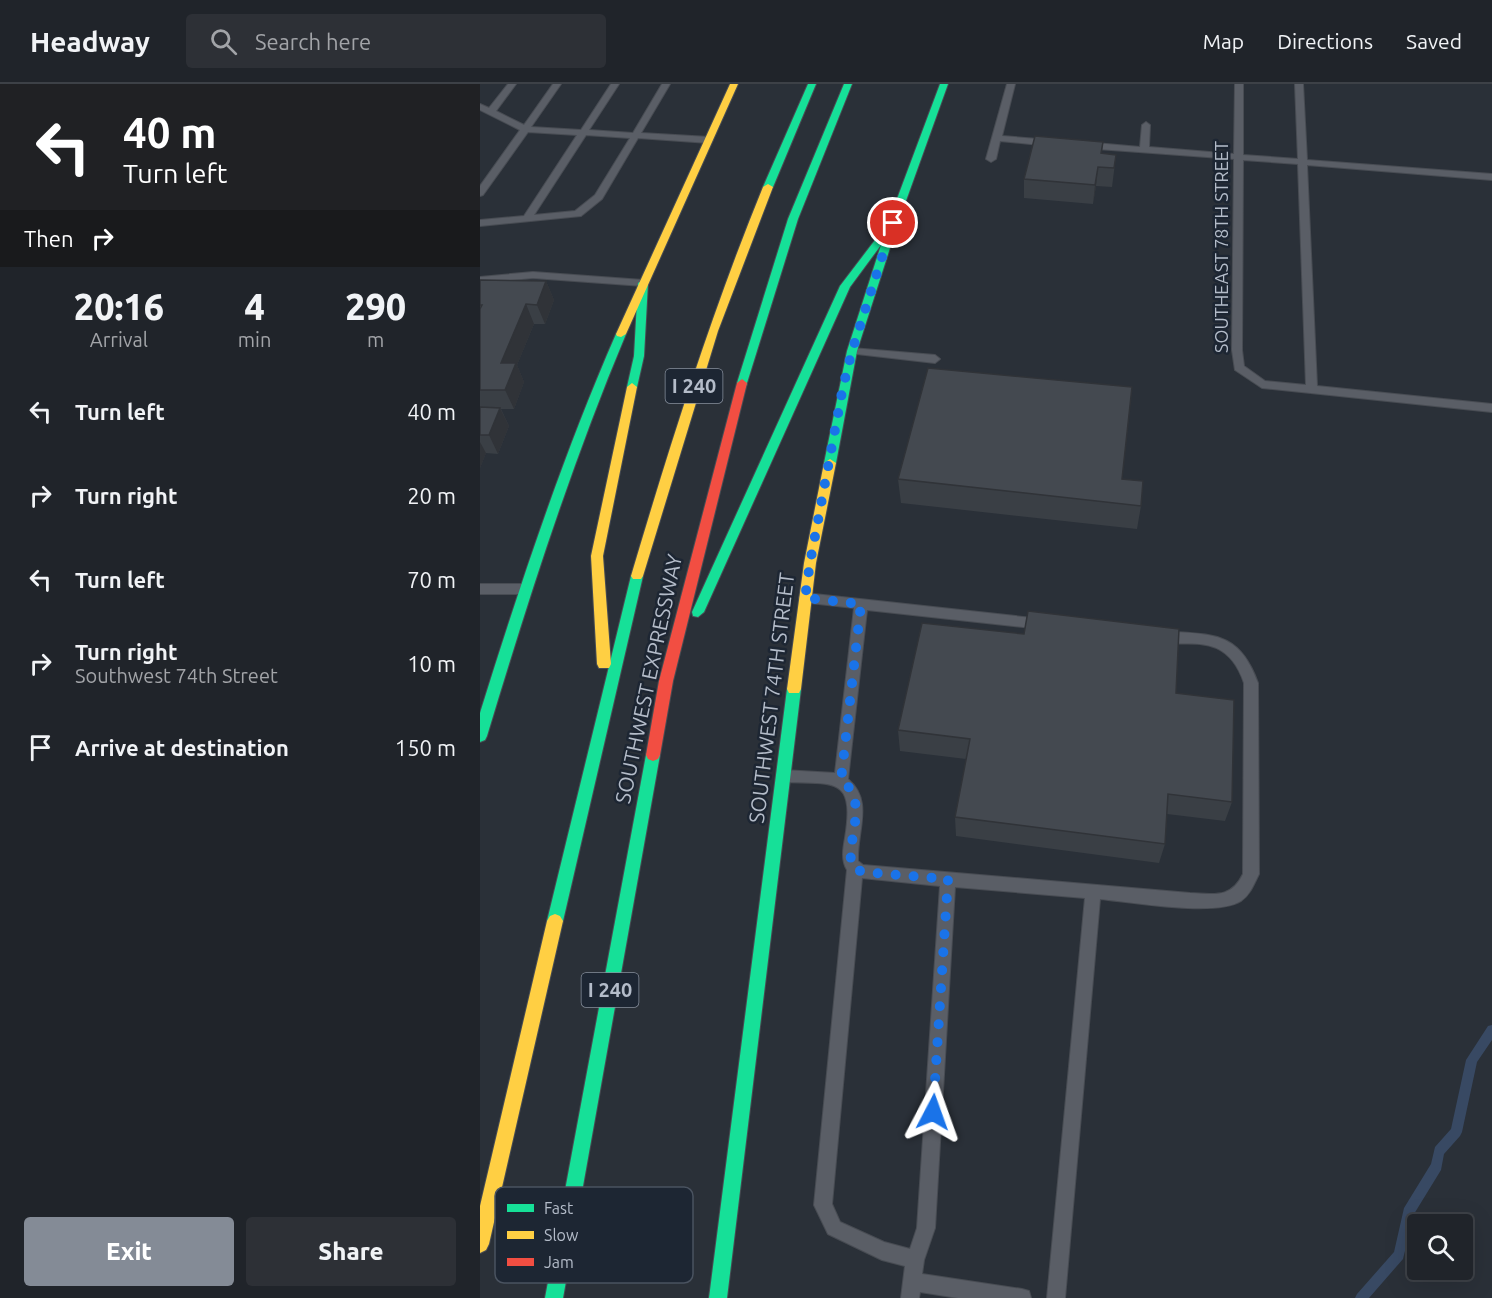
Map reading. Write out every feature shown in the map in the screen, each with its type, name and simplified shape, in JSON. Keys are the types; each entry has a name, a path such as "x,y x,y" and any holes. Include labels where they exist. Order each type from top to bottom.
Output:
{"main road":[{"path":"480,736 486,695 596,391 734,84"},
{"name":"SOUTHWEST EXPRESSWAY","path":"480,1244 630,599 685,413 743,246 812,84"},
{"name":"SOUTHWEST EXPRESSWAY","path":"574,1187 666,681 723,450 757,330 793,219 848,84"},
{"name":"SOUTHWEST 74TH STREET","path":"718,1298 810,563 852,351 893,223 944,84"},
{"path":"666,681 845,286 893,223"},
{"path":"607,698 597,556 639,356 643,284"},
{"name":"SOUTHWEST EXPRESSWAY","path":"554,1298 557,1283"}],"lane":[{"path":"491,112 512,84"},
{"path":"480,193 557,84"},
{"path":"527,219 615,84"},
{"path":"480,223 578,214 589,207 599,197 666,84"},
{"path":"991,159 1011,84"},
{"name":"SOUTHEAST 78TH STREET","path":"1239,84 1236,350 1239,367 1262,384 1492,408"},
{"path":"1299,84 1312,389"},
{"path":"480,107 525,129 709,140"},
{"path":"1144,150 1146,125"},
{"path":"997,138 1065,144"},
{"path":"1076,144 1492,177"},
{"path":"480,280 533,275 643,284"},
{"path":"852,351 935,359"},
{"path":"480,589 525,589"},
{"path":"805,598 1051,625"},
{"path":"841,780 861,604"},
{"path":"783,776 841,780 850,786 855,800 856,814 850,855 851,863 855,869 863,872 1221,901 1236,898 1245,889 1251,874 1251,683 1247,666 1228,645 1210,640 1146,635"},
{"path":"855,869 823,1205 834,1228 882,1251 915,1260"},
{"path":"948,879 926,1228 915,1260 911,1290 1022,1298"},
{"path":"1056,1298 1093,892"}],"building":[{"path":"1035,136 1103,142 1101,153 1116,155 1114,168 1098,167 1095,185 1024,179"},
{"path":"480,280 546,281 537,305 526,304 501,363 516,363 505,390 480,390 480,309 482,305 480,305"},
{"path":"928,368 1132,387 1122,479 1143,481 1141,506 898,479"},
{"path":"480,407 500,408 489,435 480,435"},
{"path":"1028,611 1179,629 1176,693 1234,700 1232,802 1168,794 1165,844 955,817 970,739 898,730 922,623 1024,634"}],"waterway":[{"path":"1361,1298 1399,1255 1408,1212 1437,1166 1439,1151 1456,1132 1472,1060 1492,1030"}],"traffic: fast":[{"path":"768,187 812,84"},
{"path":"742,383 793,219 848,84"},
{"path":"830,463 852,351 893,223 944,84"},
{"path":"698,612 845,286 893,223"},
{"path":"632,387 639,356 643,283"},
{"path":"480,736 527,583 562,482 621,334"},
{"path":"555,921 637,576"},
{"path":"718,1298 794,689"},
{"path":"574,1187 653,755"},
{"path":"554,1298 557,1283"}],"traffic: slow":[{"path":"621,334 734,84"},
{"path":"637,576 713,331 768,187"},
{"path":"604,664 597,556 632,387"},
{"path":"794,689 810,563 830,463"},
{"path":"480,1244 555,921"}],"traffic: jam":[{"path":"653,755 666,681 742,383"}],"route":[{"path":"893,223 852,351 843,387 805,598 861,604 841,780 850,786 855,800 856,814 850,855 851,863 855,869 863,872 948,879 933,1112"}]}
